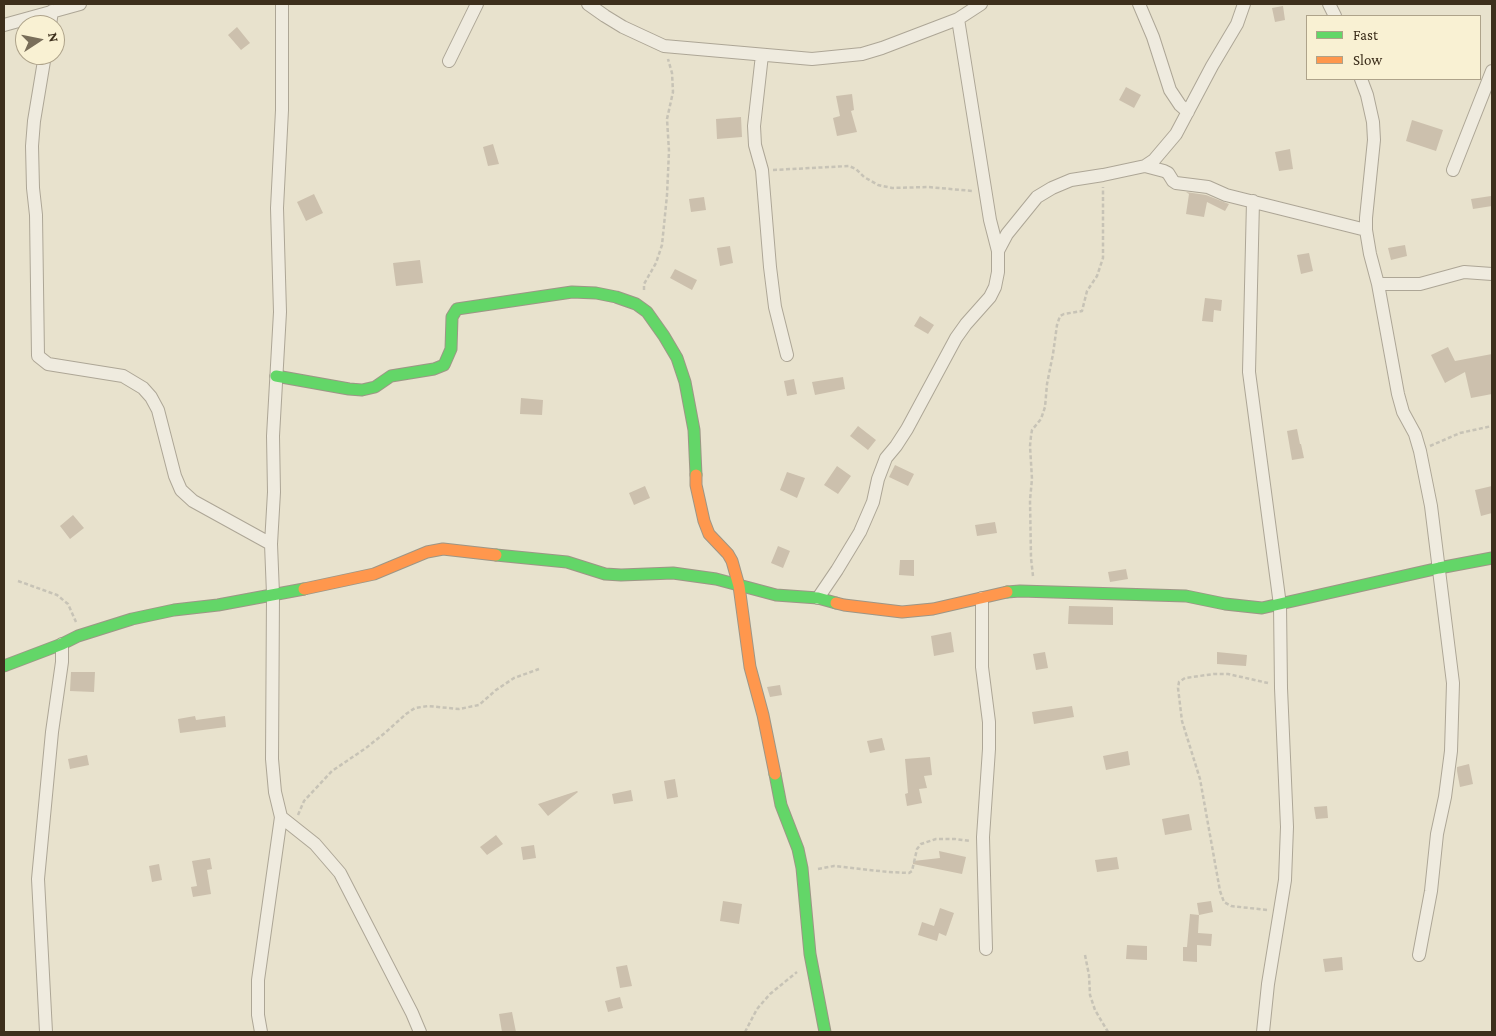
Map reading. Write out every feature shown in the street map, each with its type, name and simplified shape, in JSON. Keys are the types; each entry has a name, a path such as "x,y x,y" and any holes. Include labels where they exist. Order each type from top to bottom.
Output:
{"street":[{"path":"4,25 80,4"},
{"path":"261,1032 258,1015 258,980 281,817 275,792 272,759 273,594 271,544 274,492 273,436 280,312 277,208 282,110 282,4"},
{"path":"449,61 477,4"},
{"path":"588,4 623,27 664,46 812,59 862,54 907,40 958,19 978,5"},
{"path":"1139,4 1153,37 1170,90 1180,105 1188,112"},
{"path":"998,251 1007,234 1037,197 1052,188 1072,180 1145,166 1163,152 1176,134 1237,24 1244,4"},
{"path":"51,15 52,11"},
{"path":"818,598 860,532 873,502 878,479 886,458 907,429 956,338 990,297 998,272 998,251 990,220 958,19"},
{"path":"762,55 754,126 762,170 775,307 787,355"},
{"path":"43,65 32,146 36,215 38,356 48,364 123,376 143,388 151,397 158,410 174,476 181,490 193,501 271,544"},
{"path":"1453,170 1492,74"},
{"path":"1361,80 1373,122 1374,140 1366,230 1398,394 1403,412 1415,434 1431,506 1453,683 1451,751 1445,797 1437,834 1431,891 1419,955"},
{"path":"1145,166 1168,173 1176,183 1208,187 1226,195 1366,230"},
{"path":"1253,201 1249,372 1280,605 1281,688 1287,827 1285,880 1268,984 1263,1032"},
{"path":"1378,284 1420,284 1464,272 1492,274"},
{"path":"276,376 349,389 368,389 376,387 391,376 434,369 444,364 451,349 452,317 457,309 572,292 603,294 616,297 636,304 647,312 677,358 685,382 694,430 696,485 702,512 709,534 725,550 732,561 739,586 750,666 763,715 781,805 798,849 804,879 810,954 825,1032"},
{"path":"4,666 78,636 141,617 332,584 374,574 427,552 443,549 566,562 605,574 673,573 716,579 776,595 818,598 844,605 902,612 933,609 1007,592 1020,591 1175,595 1262,608 1492,558"},
{"path":"982,598 982,667 989,750 984,837 986,949"},
{"path":"46,1032 38,879 52,732 62,662 62,644"},
{"path":"281,817 315,844 340,873 420,1032"}],"path":[{"path":"644,291 644,284 662,245 668,195 670,151 667,119 673,92 672,73 664,46"},
{"path":"762,170 849,166 856,169 864,177 892,188 928,187 986,192"},
{"path":"1035,592 1031,558 1031,436 1032,430 1041,418 1045,407 1047,384 1060,316 1082,311 1088,291 1097,276 1103,258 1103,175"},
{"path":"1420,451 1460,433 1492,426"},
{"path":"18,582 57,595 68,604 76,622 78,636"},
{"path":"293,826 304,801 332,771 366,748 414,708 428,706 459,709 480,705 496,690 514,678 539,669"},
{"path":"1280,909 1266,910 1231,906 1224,902 1220,891 1200,779 1182,721 1178,688 1179,682 1185,678 1228,674 1261,681 1281,688"},
{"path":"804,879 820,868 834,866 909,873 912,871 917,849 921,844 936,839 970,840 984,837"},
{"path":"745,1032 757,1009 770,994 800,970 810,954"},
{"path":"1085,955 1090,995 1095,1010 1108,1032"}],"building":[{"path":"1283,6 1285,20 1275,22 1272,8"},
{"path":"237,27 250,43 241,50 228,35"},
{"path":"1126,87 1141,95 1134,108 1119,100"},
{"path":"852,94 854,110 851,111 857,132 837,136 833,118 840,116 836,96"},
{"path":"741,117 742,137 717,139 716,119"},
{"path":"1412,120 1443,130 1436,151 1406,141"},
{"path":"493,144 499,164 488,166 483,147"},
{"path":"1290,149 1293,169 1279,171 1275,152"},
{"path":"1186,192 1206,195 1229,204 1225,211 1207,202 1204,217 1186,214 1189,194"},
{"path":"314,194 323,213 306,221 297,202"},
{"path":"1491,196 1492,206 1473,209 1471,199"},
{"path":"704,197 706,210 691,212 689,199"},
{"path":"1405,245 1407,256 1391,260 1388,248"},
{"path":"730,246 733,263 720,266 717,248"},
{"path":"1309,253 1313,271 1301,274 1297,255"},
{"path":"420,260 423,283 396,286 393,263"},
{"path":"675,269 697,280 692,290 670,278"},
{"path":"1205,298 1222,300 1221,311 1214,310 1213,322 1202,321"},
{"path":"920,316 934,325 928,334 914,326"},
{"path":"1448,347 1455,361 1492,354 1492,394 1471,398 1465,372 1445,383 1431,355"},
{"path":"843,377 845,389 815,395 812,382"},
{"path":"794,379 797,394 787,396 784,381"},
{"path":"521,398 543,400 542,415 520,414"},
{"path":"858,426 876,440 868,450 850,436"},
{"path":"1297,429 1304,458 1292,460 1287,431"},
{"path":"895,465 914,474 908,486 889,477"},
{"path":"837,466 851,476 838,494 824,485"},
{"path":"787,472 805,478 797,498 780,490"},
{"path":"645,486 650,498 634,505 629,493"},
{"path":"1492,486 1492,513 1481,516 1475,490"},
{"path":"73,515 84,528 70,539 60,526"},
{"path":"995,522 997,533 977,536 975,525"},
{"path":"778,546 790,551 783,568 771,563"},
{"path":"900,560 914,560 914,576 899,575"},
{"path":"1126,569 1128,579 1110,582 1108,572"},
{"path":"1069,606 1113,607 1113,625 1068,624"},
{"path":"951,632 954,652 934,656 931,636"},
{"path":"1045,652 1048,668 1036,670 1033,654"},
{"path":"1217,652 1247,655 1246,666 1217,664"},
{"path":"71,672 95,672 94,692 70,691"},
{"path":"780,685 782,695 770,697 767,687"},
{"path":"1072,706 1074,717 1034,724 1032,712"},
{"path":"195,716 196,720 225,716 226,727 180,733 178,719"},
{"path":"882,738 885,750 870,753 867,741"},
{"path":"1128,751 1130,765 1106,770 1103,756"},
{"path":"87,755 89,765 70,769 68,759"},
{"path":"930,757 932,775 924,776 927,788 919,789 922,803 907,806 905,794 908,793 905,759"},
{"path":"1469,764 1473,784 1460,787 1457,767"},
{"path":"675,779 678,797 667,799 664,781"},
{"path":"631,790 633,801 614,804 612,794"},
{"path":"577,791 548,816 538,804"},
{"path":"1327,806 1328,818 1316,819 1314,807"},
{"path":"1189,814 1192,830 1165,835 1162,819"},
{"path":"496,835 503,844 487,855 480,847"},
{"path":"534,845 536,858 523,860 521,847"},
{"path":"939,851 966,857 962,874 913,864 913,861 940,858"},
{"path":"1117,857 1119,869 1097,872 1095,860"},
{"path":"210,858 212,869 207,870 211,894 193,897 191,887 197,886 192,861"},
{"path":"159,864 162,880 152,882 149,866"},
{"path":"723,901 742,904 739,924 720,921"},
{"path":"1211,901 1213,912 1199,915 1197,903"},
{"path":"940,908 954,913 946,936 939,933 937,941 918,935 922,922 934,926"},
{"path":"1190,914 1199,915 1198,933 1212,934 1211,946 1197,945 1197,962 1183,961 1183,947 1187,947"},
{"path":"1127,945 1147,946 1147,960 1126,959"},
{"path":"1342,957 1343,970 1325,972 1323,959"},
{"path":"627,965 632,986 620,988 616,967"},
{"path":"620,997 623,1008 608,1012 605,1001"},
{"path":"512,1012 516,1032 502,1032 499,1014"}],"traffic: fast":[{"path":"276,376 349,389 362,390 375,387 391,376 434,369 444,365 451,349 452,317 457,309 572,292 596,293 616,297 636,304 647,312 677,358 685,382 694,430 696,475"},
{"path":"496,555 567,562 605,574 673,573 716,579 776,595 818,598 836,603"},
{"path":"1007,592 1186,596 1225,604 1262,608 1492,558"},
{"path":"4,666 78,636 132,619 174,610 218,605 304,589"},
{"path":"775,774 781,805 798,849 802,868 810,954 825,1032"}],"traffic: slow":[{"path":"696,475 696,485 709,534 728,554 732,561 739,586 750,667 763,715 775,774"},
{"path":"304,589 374,574 427,552 443,549 496,555"},
{"path":"836,603 902,612 933,609 1007,592"}]}
